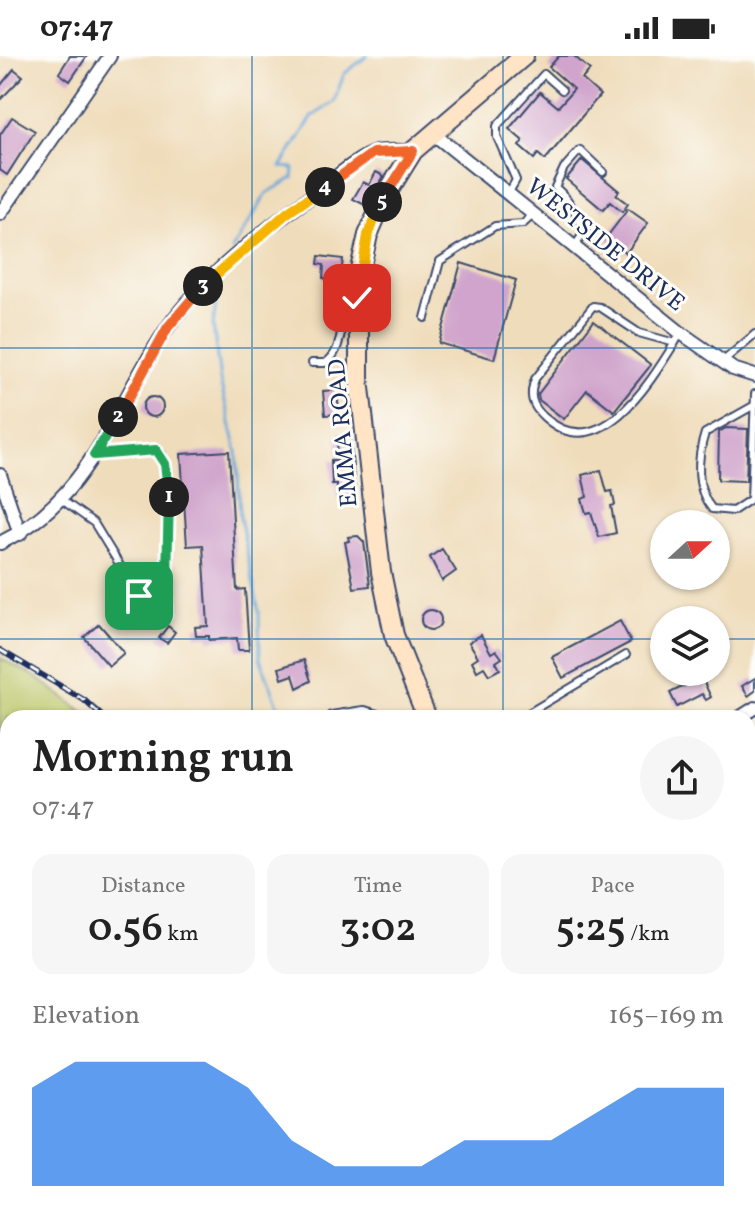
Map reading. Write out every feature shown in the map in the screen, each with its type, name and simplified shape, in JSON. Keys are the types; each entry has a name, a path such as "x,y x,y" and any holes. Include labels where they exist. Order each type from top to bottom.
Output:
{"street":[{"path":"0,214 110,56"},
{"name":"EMMA ROAD","path":"424,710 394,635 381,572 365,455 357,298 368,235 384,198 413,151 524,56"},
{"name":"WESTSIDE DRIVE","path":"435,135 574,247 678,338 755,376"},
{"path":"0,543 20,534 62,500 94,455 140,373 190,298 287,213 373,153 413,151"},
{"path":"0,475 20,534"}],"lane":[{"path":"508,194 516,180 497,137 497,126 544,74 562,90"},
{"path":"574,247 586,230 577,219 574,203 555,187 564,168 580,150 603,172"},
{"path":"425,318 440,261 495,226 523,224 534,214"},
{"path":"312,363 331,359 346,310 357,298"},
{"path":"593,306 600,307 639,333 678,338 630,407 611,423 573,431 561,430 532,402 530,391 535,379 593,306"},
{"path":"722,362 755,334"},
{"path":"753,406 705,433 699,483 704,499 712,509 733,511 751,499 755,394"},
{"path":"62,500 94,523 149,613 154,617 166,615 169,498 162,454 147,449 116,456 94,455"},
{"path":"533,710 626,655"}],"green space":[{"path":"0,658 36,677 81,710 0,710"}],"building":[{"path":"70,56 87,56 70,81 59,73"},
{"path":"559,56 574,56 590,70 582,79 600,95 545,160 538,154 534,159 519,146 523,141 509,129 540,92 558,107 574,89 549,67"},
{"path":"14,69 23,76 0,100 0,86"},
{"path":"12,117 35,131 7,175 0,170 0,135"},
{"path":"582,160 619,191 616,195 628,204 622,212 610,202 603,210 566,179"},
{"path":"376,172 384,176 365,205 353,199 363,182 369,185"},
{"path":"628,209 648,223 626,253 606,238"},
{"path":"319,256 343,259 340,282 323,278 324,265 318,264"},
{"path":"461,263 516,280 494,359 439,343"},
{"path":"594,321 651,365 614,411 587,390 564,419 539,400 538,394"},
{"path":"337,390 339,414 325,415 323,391"},
{"path":"153,397 160,400 163,407 160,414 153,417 146,414 143,407 146,400"},
{"path":"726,428 748,429 746,481 718,480 719,432"},
{"path":"350,436 356,499 337,499 337,484 332,484 331,460 338,460 337,437"},
{"path":"229,451 237,590 245,589 249,650 238,650 237,638 209,640 209,636 196,636 195,627 208,626 203,545 187,546 181,454"},
{"path":"601,470 607,492 612,491 615,505 611,506 616,533 599,537 591,512 586,513 582,499 587,497 582,475"},
{"path":"358,536 364,542 370,586 354,588 345,542 349,541 348,537"},
{"path":"442,549 456,571 442,581 430,557"},
{"path":"431,610 438,613 441,620 438,627 431,630 424,627 421,620 424,613"},
{"path":"620,621 631,642 563,678 552,657"},
{"path":"99,624 124,653 109,666 84,637"},
{"path":"168,626 175,632 167,643 159,638"},
{"path":"481,635 491,653 496,650 502,658 496,662 500,669 489,675 484,667 477,671 472,661 478,657 469,642"},
{"path":"304,660 311,681 297,688 293,675 282,679 279,668"},
{"path":"755,678 755,691 748,696 742,686"},
{"path":"684,686 706,686 711,697 706,700 702,694 677,707 670,693"}],"waterway":[{"path":"232,250 267,193 293,178 294,168 281,167 313,116 334,102 344,74 367,56"},
{"path":"219,281 213,325 220,381 237,452 240,517 259,612 260,658 280,710"}],"railway":[{"path":"0,650 84,700 95,710"}],"route":[{"path":"139,596 154,617 163,618 166,615 169,498 162,454 147,449 116,456 94,455 168,327 190,298 287,213 373,153 413,151 384,198 368,235 357,298"}]}
